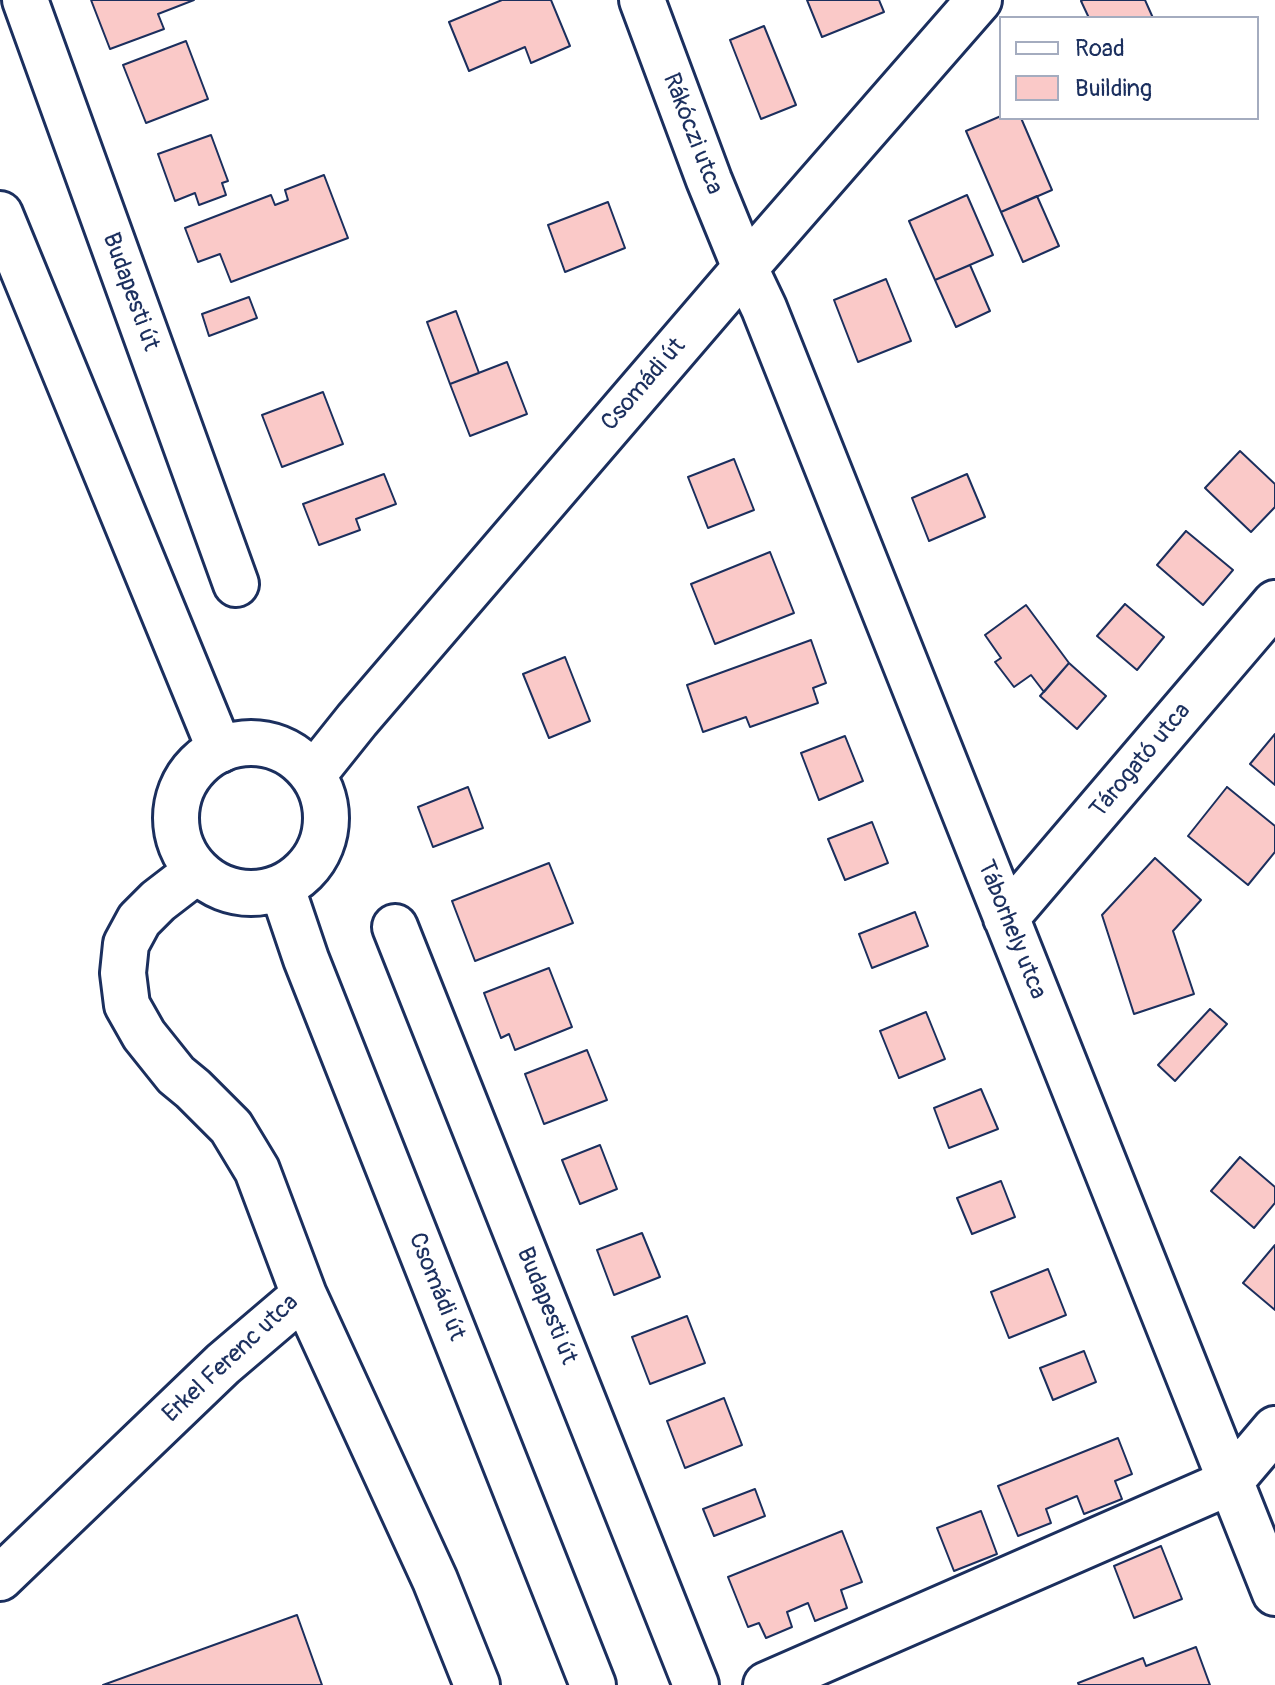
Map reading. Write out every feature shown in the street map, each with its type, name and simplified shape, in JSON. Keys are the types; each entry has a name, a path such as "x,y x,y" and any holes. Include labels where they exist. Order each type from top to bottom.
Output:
{"street":[{"name":"Budapesti út","path":"25,0 236,584"},
{"name":"Rákóczi utca","path":"642,0 745,268"},
{"name":"Csomádi út","path":"313,775 745,268 979,0"},
{"path":"0,214 220,750"},
{"name":"Táborhely utca","path":"745,268 1275,1593"},
{"name":"Tárogató utca","path":"1006,918 1275,603"},
{"path":"253,742 271,745 302,761 313,775 323,795 327,817 324,839 315,859 301,876 282,888 260,894 237,893 215,885 197,871 183,851 176,828 177,805 185,782 199,763 220,750 253,742"},
{"name":"Erkel Ferenc utca","path":"0,1578 223,1364 304,1295 257,1170 231,1127 176,1075 144,1035 127,1005 123,973 126,944 139,920 197,871"},
{"name":"Csomádi út","path":"282,888 306,959 593,1685"},
{"name":"Budapesti út","path":"395,927 696,1685"},
{"path":"304,1295 435,1580 477,1685"},
{"path":"766,1685 1230,1482 1275,1429"}],"building":[{"path":"91,0 194,0 158,14 164,29 110,49"},
{"path":"502,0 551,0 570,46 531,63 525,47 469,71 449,22"},
{"path":"807,0 879,0 884,12 822,37"},
{"path":"1145,0 1152,16 1088,16 1081,1"},
{"path":"764,26 796,105 761,119 730,40"},
{"path":"186,41 208,99 146,123 123,65"},
{"path":"999,117 999,120 1022,120 1052,190 1001,212 966,131"},
{"path":"211,135 228,181 222,183 226,195 199,205 195,193 175,201 158,154"},
{"path":"324,175 348,238 231,282 220,254 198,262 185,228 271,195 275,205 288,200 285,190"},
{"path":"967,195 993,255 935,280 909,221"},
{"path":"1037,196 1059,246 1023,262 1001,212"},
{"path":"608,202 625,248 565,272 548,225"},
{"path":"970,265 990,311 956,327 935,280"},
{"path":"886,279 911,341 858,362 834,300"},
{"path":"249,297 257,318 209,336 202,314"},
{"path":"456,311 479,373 450,384 427,322"},
{"path":"507,362 527,414 470,436 450,384"},
{"path":"323,392 343,444 282,467 262,415"},
{"path":"1240,451 1275,484 1275,507 1251,532 1205,488"},
{"path":"734,459 754,510 708,528 688,477"},
{"path":"384,474 396,504 356,519 360,530 319,545 303,504"},
{"path":"967,474 985,517 929,541 912,498"},
{"path":"1186,531 1233,570 1203,605 1157,565"},
{"path":"770,552 794,613 715,644 691,584"},
{"path":"1125,604 1164,637 1137,670 1097,636"},
{"path":"1026,605 1069,663 1044,692 1031,675 1014,687 995,662 1001,658 985,635"},
{"path":"811,640 826,683 813,688 818,703 750,727 746,717 703,732 687,685"},
{"path":"565,657 590,721 549,738 523,674"},
{"path":"1069,663 1106,696 1077,729 1040,696"},
{"path":"1275,734 1275,785 1250,764"},
{"path":"845,736 863,781 819,800 801,753"},
{"path":"468,787 483,828 433,847 418,807"},
{"path":"1227,787 1275,826 1275,852 1248,885 1188,836"},
{"path":"872,822 888,863 845,880 828,839"},
{"path":"1155,858 1201,900 1173,931 1194,994 1134,1014 1102,915"},
{"path":"549,863 573,923 475,961 452,901"},
{"path":"915,912 928,946 872,968 859,934"},
{"path":"549,968 572,1027 515,1050 509,1034 501,1038 484,993"},
{"path":"1210,1009 1227,1024 1175,1081 1158,1065"},
{"path":"926,1012 945,1059 899,1078 880,1031"},
{"path":"587,1050 607,1100 544,1124 525,1074"},
{"path":"981,1089 998,1129 949,1148 934,1108"},
{"path":"600,1145 617,1189 580,1204 562,1160"},
{"path":"1240,1157 1275,1187 1275,1203 1254,1228 1211,1191"},
{"path":"1001,1181 1015,1217 972,1234 957,1198"},
{"path":"642,1233 660,1277 614,1295 597,1250"},
{"path":"1275,1245 1275,1310 1243,1283"},
{"path":"1048,1269 1066,1315 1009,1338 991,1292"},
{"path":"687,1316 705,1363 650,1384 632,1337"},
{"path":"1084,1351 1096,1382 1053,1400 1040,1368"},
{"path":"724,1398 742,1445 685,1468 667,1421"},
{"path":"1118,1438 1132,1474 1115,1481 1122,1499 1084,1514 1077,1496 1046,1509 1051,1523 1018,1536 998,1486"},
{"path":"755,1489 765,1516 714,1536 703,1509"},
{"path":"981,1511 997,1554 954,1571 937,1528"},
{"path":"842,1531 862,1582 841,1590 847,1608 815,1621 808,1603 787,1612 792,1627 766,1638 759,1623 748,1627 728,1577"},
{"path":"1161,1546 1182,1599 1134,1618 1114,1566"},
{"path":"297,1615 322,1685 103,1685"},
{"path":"1196,1647 1210,1685 1078,1683 1143,1658 1146,1666"}]}
